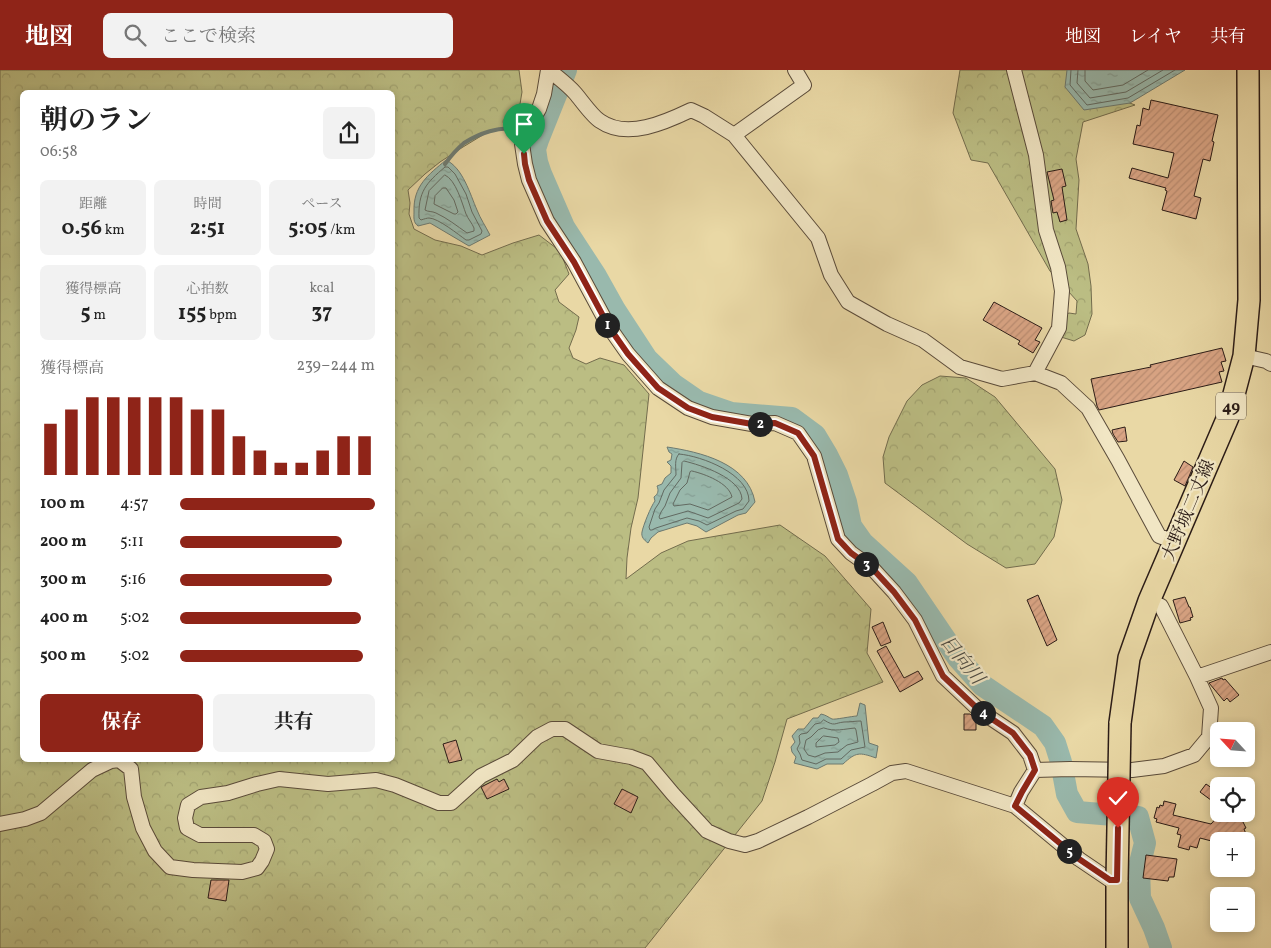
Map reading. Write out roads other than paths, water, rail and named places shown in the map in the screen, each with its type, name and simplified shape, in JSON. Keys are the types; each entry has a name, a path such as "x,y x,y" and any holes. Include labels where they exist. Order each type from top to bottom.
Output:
{"main road":[{"name":"大野城二丈線","path":"1117,948 1120,723 1129,658 1149,601 1228,417 1244,356 1248,300 1248,70"}],"street":[{"path":"548,70 573,91 600,121 613,127 642,129 665,122 692,110 734,135 818,238 831,275 848,302 887,324 923,340 960,367 1002,379 1035,373 1061,383 1088,408 1159,536 1175,542"},
{"path":"548,70 539,109 528,128 522,144 529,180 547,221 574,262 609,327 628,354 658,388 688,408 712,417 752,424 775,423 798,433 814,456 838,539 851,553 872,568 894,592 915,620 943,676 980,711 1013,733 1041,770"},
{"path":"734,135 804,85 795,70"},
{"path":"1014,70 1036,155 1046,230 1058,267 1062,291 1059,328 1035,373"},
{"path":"1244,356 1271,364"},
{"path":"1015,806 1022,792 1041,770 1132,770 1164,766 1194,755 1209,737 1212,708 1161,606 1149,601"},
{"path":"1197,677 1271,652"},
{"path":"122,762 131,769 134,797 143,828 155,851 170,867 193,870 242,872 257,868 267,849 264,841 254,835 200,835 187,828 185,818 188,805 200,797 228,793 256,784 279,780 328,784 376,780 395,785 439,804 451,803 481,776 513,760 537,738 552,729 565,729 598,752 631,757 647,763 707,831 729,841 745,845 758,841 892,773 906,771 1015,806 1079,859 1110,880 1117,880"},
{"path":"0,824 25,819 41,813 92,770 109,762"}],"water":[{"path":"1067,70 1185,70 1130,103 1084,110 1065,87"},
{"path":"446,160 461,175 490,235 469,246 430,223 418,226 415,221 414,203 419,188 428,176"},
{"path":"667,447 708,456 733,469 751,489 755,502 746,513 738,515 706,532 697,526 687,523 658,532 648,543 642,535 644,525 655,501 654,497 658,491 657,486 662,484 671,473 671,466 667,462 671,460 672,454"},
{"path":"860,703 865,705 869,743 878,746 876,758 858,754 843,764 827,764 817,769 794,763 796,757 791,747 795,742 792,736 798,729 804,729 813,718 818,718 821,714 832,719 857,716"}],"waterway":[{"name":"日向川","path":"566,70 535,149 537,162 564,227 647,359 673,384 699,402 731,413 792,418 815,435 837,475 846,502 851,526 863,543 907,583 958,658 982,685 1043,726 1055,743 1067,794 1077,812 1138,817 1145,843 1139,867 1140,898 1161,948"},
{"path":"445,164 464,143 476,136 490,131 517,130"}]}
